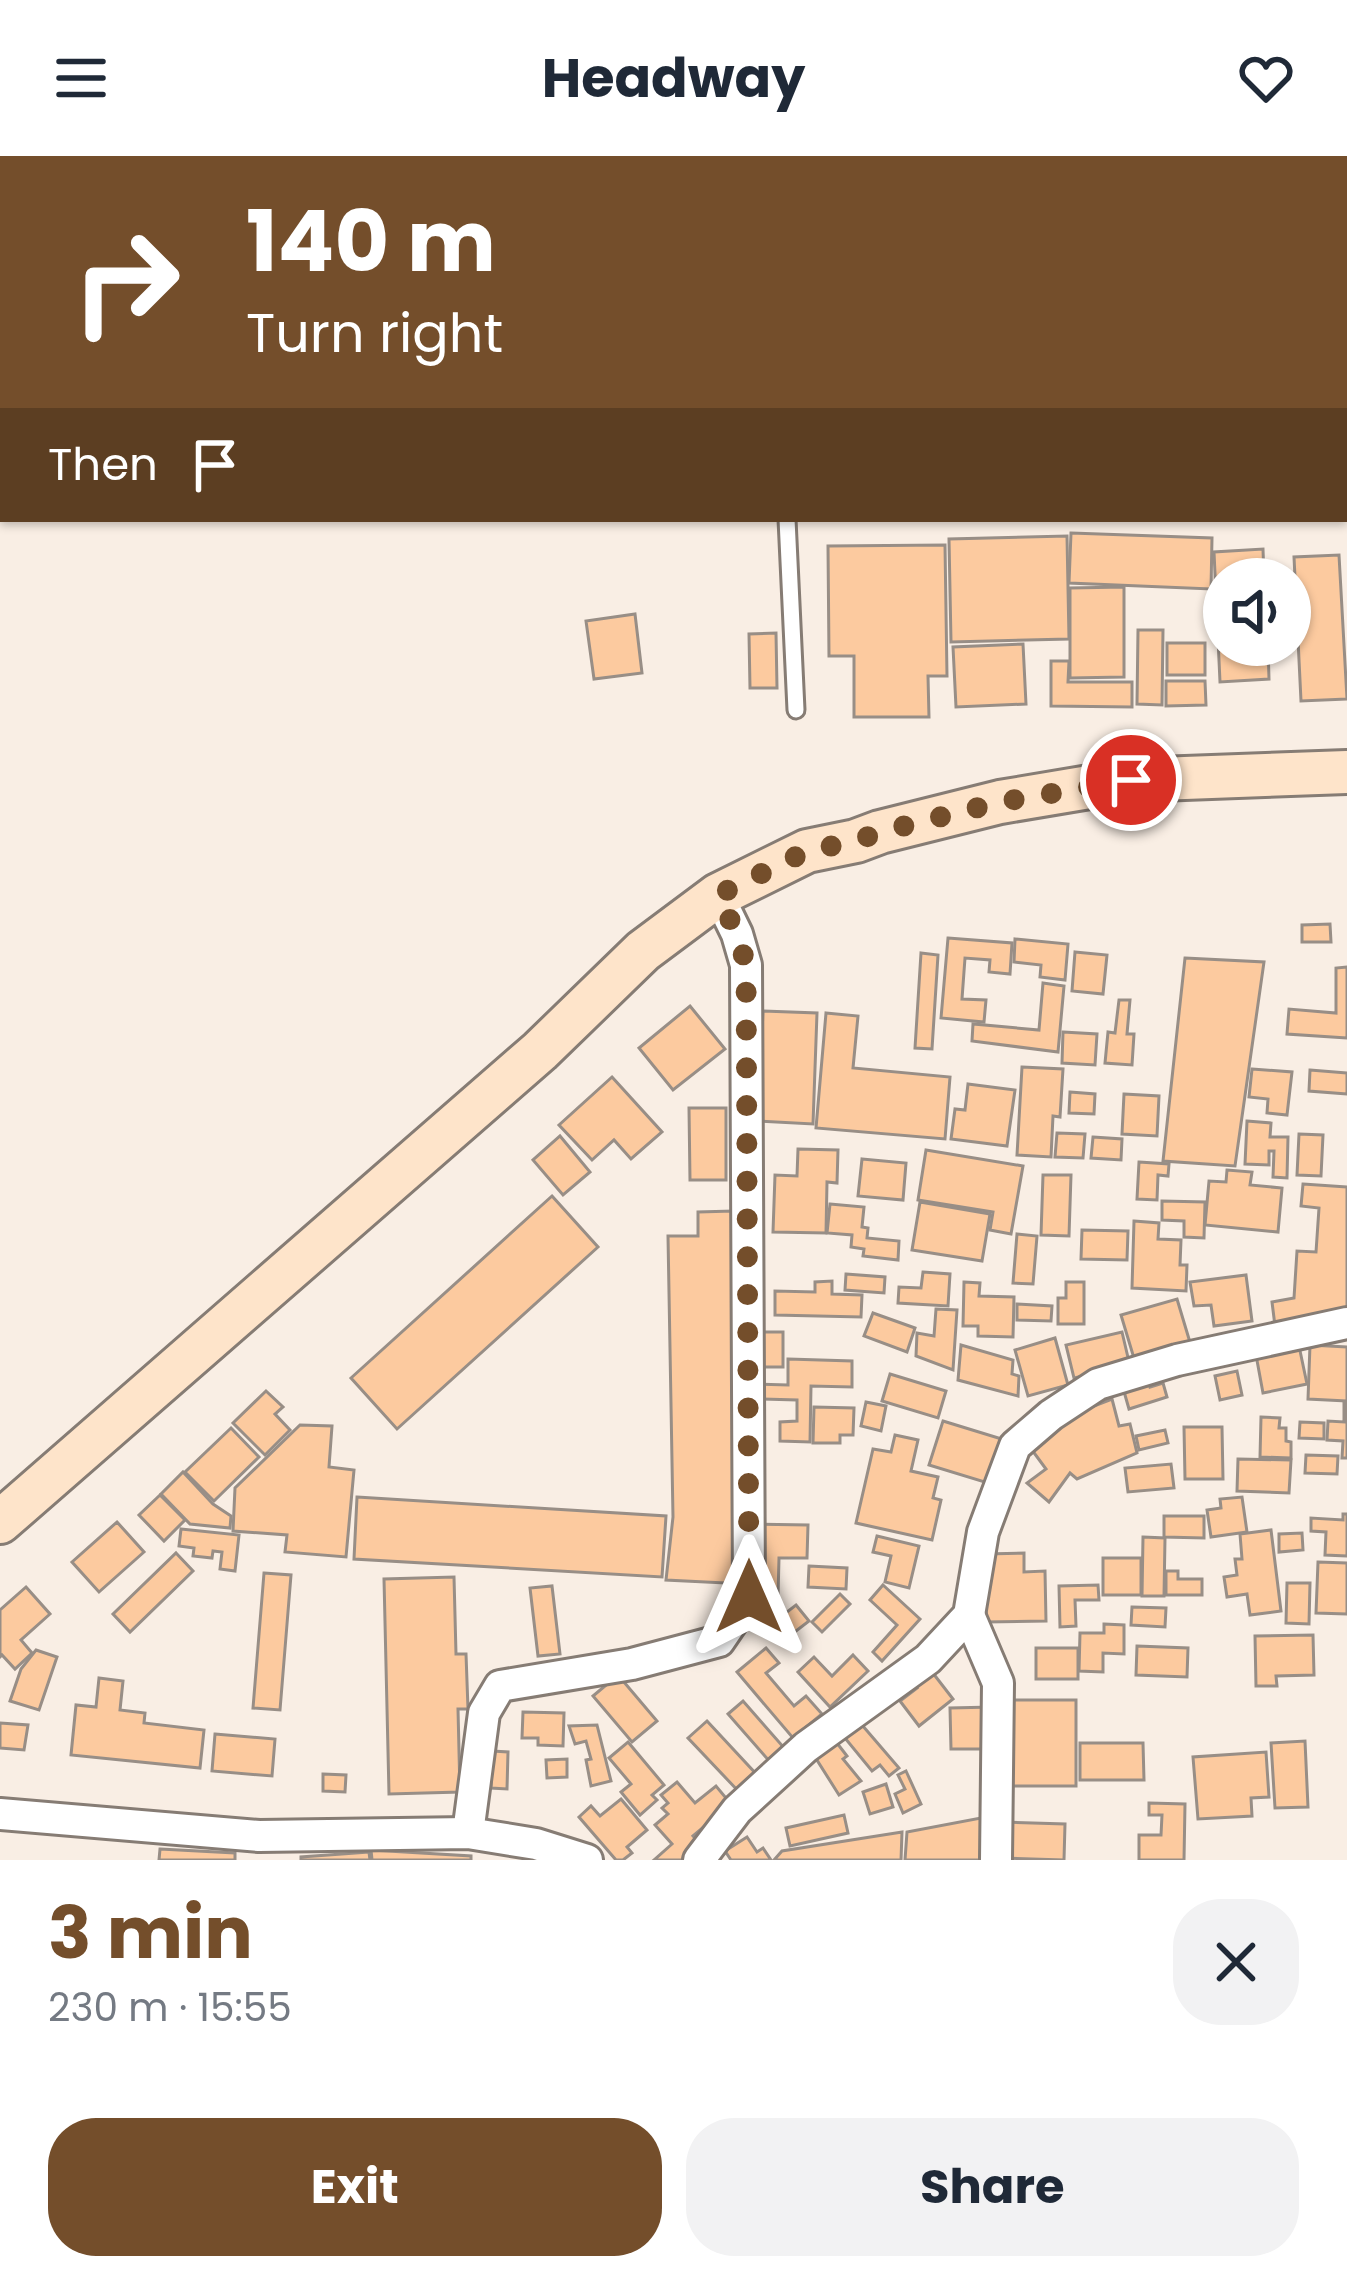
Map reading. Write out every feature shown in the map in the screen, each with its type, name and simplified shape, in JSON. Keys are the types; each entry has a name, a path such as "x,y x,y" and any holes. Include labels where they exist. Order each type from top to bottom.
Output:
{"main road":[{"path":"0,1522 540,1051 643,951 718,895 807,851 1000,802 1131,780 1347,772"}],"street":[{"path":"468,1833 484,1713 500,1686 632,1664 719,1641 749,1597 746,964 718,895"},
{"path":"996,1860 998,1683 969,1615 983,1532 1015,1446 1098,1384 1177,1360 1347,1323"},
{"path":"700,1860 737,1810 788,1763 928,1659 969,1615"},
{"path":"0,1814 257,1848 468,1833 536,1844 587,1860"}],"lane":[{"path":"787,522 796,710"}],"building":[{"path":"1071,533 1212,538 1212,558 1203,558 1203,589 1069,583"},
{"path":"1067,536 1069,639 951,642 949,539"},
{"path":"945,545 947,676 928,676 929,717 854,717 854,656 829,656 828,546"},
{"path":"1263,549 1263,558 1214,558 1214,552"},
{"path":"1339,555 1347,699 1301,701 1299,666 1311,666 1311,558 1294,557"},
{"path":"1124,587 1124,677 1070,678 1070,588"},
{"path":"635,614 642,673 594,679 586,621"},
{"path":"1138,630 1163,630 1162,705 1137,704"},
{"path":"776,633 777,688 750,688 749,634"},
{"path":"1167,643 1203,643 1205,675 1167,675"},
{"path":"1023,644 1026,704 956,707 953,647"},
{"path":"1051,661 1069,661 1068,682 1132,682 1132,707 1051,706"},
{"path":"1219,666 1269,666 1269,679 1220,682"},
{"path":"1166,681 1205,681 1206,705 1166,706"},
{"path":"1330,924 1331,942 1302,942 1302,925"},
{"path":"948,938 1012,943 1010,974 989,972 990,960 965,958 962,999 986,1000 984,1022 941,1018"},
{"path":"1015,939 1068,944 1065,980 1040,977 1041,965 1014,962"},
{"path":"1075,952 1107,955 1103,994 1072,991"},
{"path":"921,953 938,955 932,1049 915,1048"},
{"path":"1185,958 1264,962 1235,1166 1163,1161"},
{"path":"1347,967 1347,1038 1287,1034 1289,1009 1336,1013 1336,968"},
{"path":"1043,983 1064,986 1058,1052 972,1041 973,1024 1039,1030"},
{"path":"1119,1000 1130,1000 1127,1034 1134,1034 1132,1065 1105,1063 1108,1032 1115,1033"},
{"path":"690,1006 725,1049 673,1090 639,1048"},
{"path":"763,1011 817,1013 813,1124 758,1121"},
{"path":"826,1013 858,1016 853,1068 950,1077 945,1139 816,1128"},
{"path":"1063,1032 1097,1034 1095,1065 1062,1063"},
{"path":"1022,1067 1063,1069 1051,1157 1017,1155"},
{"path":"1252,1069 1292,1072 1287,1115 1267,1113 1268,1099 1249,1097"},
{"path":"1310,1070 1347,1073 1347,1094 1309,1091"},
{"path":"612,1077 662,1132 631,1159 614,1140 592,1160 559,1125"},
{"path":"968,1084 1015,1090 1007,1146 951,1139 955,1109 965,1110"},
{"path":"1070,1092 1095,1094 1094,1114 1069,1113"},
{"path":"1124,1094 1159,1096 1157,1136 1122,1134"},
{"path":"689,1108 726,1108 726,1180 690,1180"},
{"path":"1247,1121 1271,1123 1270,1137 1288,1137 1287,1178 1273,1177 1274,1151 1269,1151 1269,1165 1245,1164"},
{"path":"1057,1133 1085,1134 1083,1158 1055,1157"},
{"path":"1299,1134 1323,1135 1321,1176 1297,1175"},
{"path":"560,1136 590,1172 563,1195 533,1160"},
{"path":"1093,1137 1122,1139 1121,1160 1091,1158"},
{"path":"798,1149 838,1150 837,1183 827,1182 826,1233 773,1232 775,1175 797,1176"},
{"path":"926,1150 1023,1166 1011,1234 990,1230 993,1212 918,1200"},
{"path":"862,1159 906,1163 903,1200 858,1196"},
{"path":"1139,1162 1169,1164 1168,1176 1158,1175 1157,1200 1137,1199"},
{"path":"1227,1170 1252,1172 1250,1185 1282,1188 1278,1232 1205,1225 1209,1181 1226,1182"},
{"path":"1043,1175 1071,1175 1069,1236 1041,1235"},
{"path":"1303,1184 1347,1187 1347,1316 1275,1326 1272,1302 1294,1298 1297,1251 1316,1252 1319,1208 1301,1206"},
{"path":"552,1196 598,1247 397,1429 351,1378"},
{"path":"1162,1201 1205,1202 1204,1238 1184,1237 1184,1221 1162,1220"},
{"path":"920,1202 990,1214 982,1261 912,1250"},
{"path":"830,1204 864,1207 862,1227 868,1228 867,1238 899,1241 898,1260 863,1256 864,1249 851,1247 852,1235 827,1233"},
{"path":"733,1211 745,1584 666,1580 673,1517 668,1236 698,1236 698,1212"},
{"path":"1134,1221 1159,1223 1158,1239 1181,1240 1186,1291 1132,1288"},
{"path":"1082,1230 1128,1231 1127,1260 1081,1259"},
{"path":"1017,1234 1037,1236 1033,1284 1013,1283"},
{"path":"923,1272 950,1274 948,1306 898,1303 899,1287 921,1288"},
{"path":"846,1274 885,1277 884,1293 845,1290"},
{"path":"1246,1275 1252,1321 1214,1326 1211,1305 1194,1306 1190,1282"},
{"path":"832,1281 832,1294 862,1295 861,1317 775,1315 775,1291 815,1292 815,1282"},
{"path":"964,1282 980,1283 979,1296 1014,1297 1013,1337 978,1336 978,1326 963,1326"},
{"path":"1066,1282 1084,1282 1084,1324 1058,1324 1058,1298 1066,1298"},
{"path":"1177,1299 1192,1349 1136,1365 1121,1315"},
{"path":"1017,1304 1052,1306 1051,1321 1017,1320"},
{"path":"936,1309 957,1310 953,1370 916,1356 917,1333 934,1336"},
{"path":"873,1313 915,1328 907,1352 864,1336"},
{"path":"755,1332 783,1332 783,1367 755,1367"},
{"path":"1122,1332 1130,1366 1074,1378 1066,1345"},
{"path":"1055,1338 1068,1385 1028,1396 1015,1350"},
{"path":"961,1345 1013,1360 1012,1374 1019,1376 1018,1396 958,1380"},
{"path":"1310,1345 1347,1347 1347,1401 1308,1399"},
{"path":"1299,1346 1307,1384 1263,1393 1256,1355"},
{"path":"788,1359 852,1361 852,1387 811,1386 810,1442 780,1441 780,1422 797,1421 797,1400 758,1399 758,1384 788,1385"},
{"path":"1237,1371 1242,1395 1220,1400 1215,1376"},
{"path":"1146,1373 1150,1387 1163,1383 1167,1397 1129,1409 1121,1381"},
{"path":"890,1374 946,1391 938,1418 882,1401"},
{"path":"266,1391 283,1407 275,1414 290,1430 265,1455 233,1423"},
{"path":"1112,1399 1119,1426 1130,1424 1137,1453 1077,1479 1070,1473 1049,1502 1027,1483 1046,1469 1029,1446 1063,1418"},
{"path":"866,1402 886,1406 881,1431 861,1426"},
{"path":"1344,1402 1347,1458 1342,1458 1343,1441 1327,1440 1328,1421 1344,1422"},
{"path":"814,1407 854,1408 853,1435 840,1435 840,1443 813,1443"},
{"path":"1261,1417 1280,1418 1279,1428 1286,1428 1286,1441 1291,1442 1291,1458 1260,1457"},
{"path":"943,1421 1005,1440 991,1484 929,1465"},
{"path":"1300,1422 1324,1423 1324,1439 1299,1438"},
{"path":"300,1425 332,1426 329,1467 354,1470 346,1557 285,1552 287,1535 233,1531 235,1488"},
{"path":"1184,1427 1222,1427 1223,1479 1185,1479"},
{"path":"231,1428 259,1457 214,1501 185,1472"},
{"path":"1165,1430 1168,1443 1139,1450 1136,1436"},
{"path":"895,1435 918,1440 911,1471 938,1477 933,1498 941,1500 932,1540 856,1523 873,1449 891,1452"},
{"path":"1306,1455 1338,1456 1337,1474 1305,1473"},
{"path":"1238,1459 1291,1460 1289,1493 1237,1491"},
{"path":"1171,1464 1174,1488 1128,1492 1125,1468"},
{"path":"183,1472 231,1516 230,1528 190,1524 161,1494"},
{"path":"160,1495 185,1520 164,1541 139,1515"},
{"path":"357,1497 666,1516 662,1577 354,1559"},
{"path":"1242,1497 1247,1532 1211,1537 1207,1510 1221,1508 1220,1499"},
{"path":"1347,1514 1347,1556 1325,1555 1326,1532 1311,1531 1311,1518 1343,1520"},
{"path":"1164,1516 1204,1516 1204,1538 1164,1537"},
{"path":"117,1522 144,1552 99,1592 72,1562"},
{"path":"753,1524 808,1525 807,1558 779,1558 778,1597 753,1597"},
{"path":"181,1529 239,1535 235,1571 220,1569 222,1552 213,1551 212,1558 193,1556 194,1548 179,1546"},
{"path":"1271,1530 1281,1611 1250,1615 1247,1594 1227,1597 1224,1577 1237,1575 1235,1559 1242,1559 1240,1534"},
{"path":"1302,1533 1303,1550 1279,1552 1279,1534"},
{"path":"877,1536 919,1546 909,1588 885,1582 891,1556 873,1552"},
{"path":"1143,1537 1165,1538 1164,1596 1142,1596"},
{"path":"176,1553 193,1571 130,1632 113,1614"},
{"path":"1024,1553 1024,1572 1045,1571 1046,1621 986,1622 985,1554"},
{"path":"1103,1558 1141,1558 1141,1595 1103,1595"},
{"path":"1318,1562 1347,1563 1347,1614 1316,1613"},
{"path":"809,1566 847,1568 846,1589 808,1587"},
{"path":"1166,1571 1178,1571 1178,1579 1202,1579 1202,1595 1166,1595"},
{"path":"264,1573 291,1575 280,1710 253,1708"},
{"path":"454,1577 456,1654 466,1654 468,1709 458,1709 460,1792 389,1794 384,1579"},
{"path":"1287,1583 1310,1583 1309,1624 1286,1623"},
{"path":"883,1585 920,1619 882,1661 873,1652 897,1625 870,1600"},
{"path":"1098,1585 1099,1600 1075,1600 1076,1626 1060,1627 1059,1586"},
{"path":"552,1586 560,1654 538,1656 530,1588"},
{"path":"26,1587 50,1614 21,1640 32,1653 15,1669 0,1657 0,1610"},
{"path":"840,1594 850,1604 822,1632 812,1622"},
{"path":"796,1605 809,1621 787,1638 774,1622"},
{"path":"1132,1607 1166,1608 1165,1627 1131,1625"},
{"path":"1104,1624 1124,1625 1124,1654 1103,1653 1103,1672 1079,1671 1080,1633 1104,1633"},
{"path":"1313,1635 1314,1675 1276,1676 1277,1686 1256,1686 1255,1636"},
{"path":"1137,1646 1188,1648 1187,1677 1136,1675"},
{"path":"766,1648 779,1663 766,1673 794,1706 806,1696 822,1714 793,1738 737,1672"},
{"path":"1036,1648 1078,1648 1078,1679 1036,1679"},
{"path":"36,1650 57,1657 39,1710 10,1701 21,1669"},
{"path":"853,1655 868,1671 830,1707 798,1672 814,1657 832,1676"},
{"path":"929,1668 953,1699 919,1726 900,1701 917,1688 911,1682"},
{"path":"618,1675 657,1721 632,1742 593,1696"},
{"path":"99,1678 123,1681 120,1710 145,1713 144,1723 204,1730 200,1768 71,1755 76,1705 96,1707"},
{"path":"1010,1700 1076,1700 1076,1786 1010,1786"},
{"path":"743,1701 786,1750 771,1763 728,1714"},
{"path":"992,1707 992,1749 951,1749 950,1708"},
{"path":"523,1712 564,1713 563,1746 538,1745 538,1738 522,1738"},
{"path":"856,1718 899,1768 889,1776 880,1765 872,1771 840,1732"},
{"path":"707,1721 759,1777 741,1794 688,1738"},
{"path":"0,1723 28,1725 24,1750 0,1748"},
{"path":"597,1725 611,1781 591,1786 586,1741 575,1744 569,1726"},
{"path":"215,1734 275,1739 272,1776 212,1771"},
{"path":"830,1734 861,1781 839,1795 810,1749"},
{"path":"1305,1741 1308,1807 1275,1808 1271,1743"},
{"path":"628,1742 664,1785 652,1795 657,1800 640,1815 621,1792 631,1784 609,1758"},
{"path":"1080,1743 1143,1743 1144,1780 1080,1780"},
{"path":"492,1751 508,1752 507,1789 491,1788"},
{"path":"1266,1752 1269,1797 1251,1798 1252,1816 1198,1819 1193,1757"},
{"path":"567,1759 567,1777 547,1778 546,1760"},
{"path":"906,1771 921,1804 903,1813 895,1794 905,1789 898,1775"},
{"path":"323,1774 346,1775 345,1792 323,1791"},
{"path":"677,1782 695,1803 716,1786 731,1804 693,1836 702,1846 685,1860 654,1860 672,1844 655,1825 668,1814 662,1808 668,1803 661,1795"},
{"path":"886,1784 893,1807 870,1814 863,1792"},
{"path":"621,1799 647,1830 627,1847 632,1853 616,1860 579,1817 591,1806 600,1816"},
{"path":"1149,1803 1185,1804 1184,1860 1139,1860 1139,1835 1161,1835 1162,1815 1149,1815"},
{"path":"844,1815 848,1833 790,1846 786,1828"},
{"path":"986,1817 984,1860 905,1860 907,1832"},
{"path":"1004,1822 1065,1824 1064,1860 1002,1858"},
{"path":"902,1832 901,1860 774,1860 782,1851"},
{"path":"747,1837 757,1852 763,1848 771,1860 731,1860 725,1851"},
{"path":"160,1849 235,1853 235,1860 159,1860"},
{"path":"371,1850 471,1856 471,1860 372,1860"},
{"path":"369,1852 370,1860 301,1860 301,1857"}],"route":[{"path":"749,1597 746,964 718,895 807,851 1000,802 1131,780"}]}
